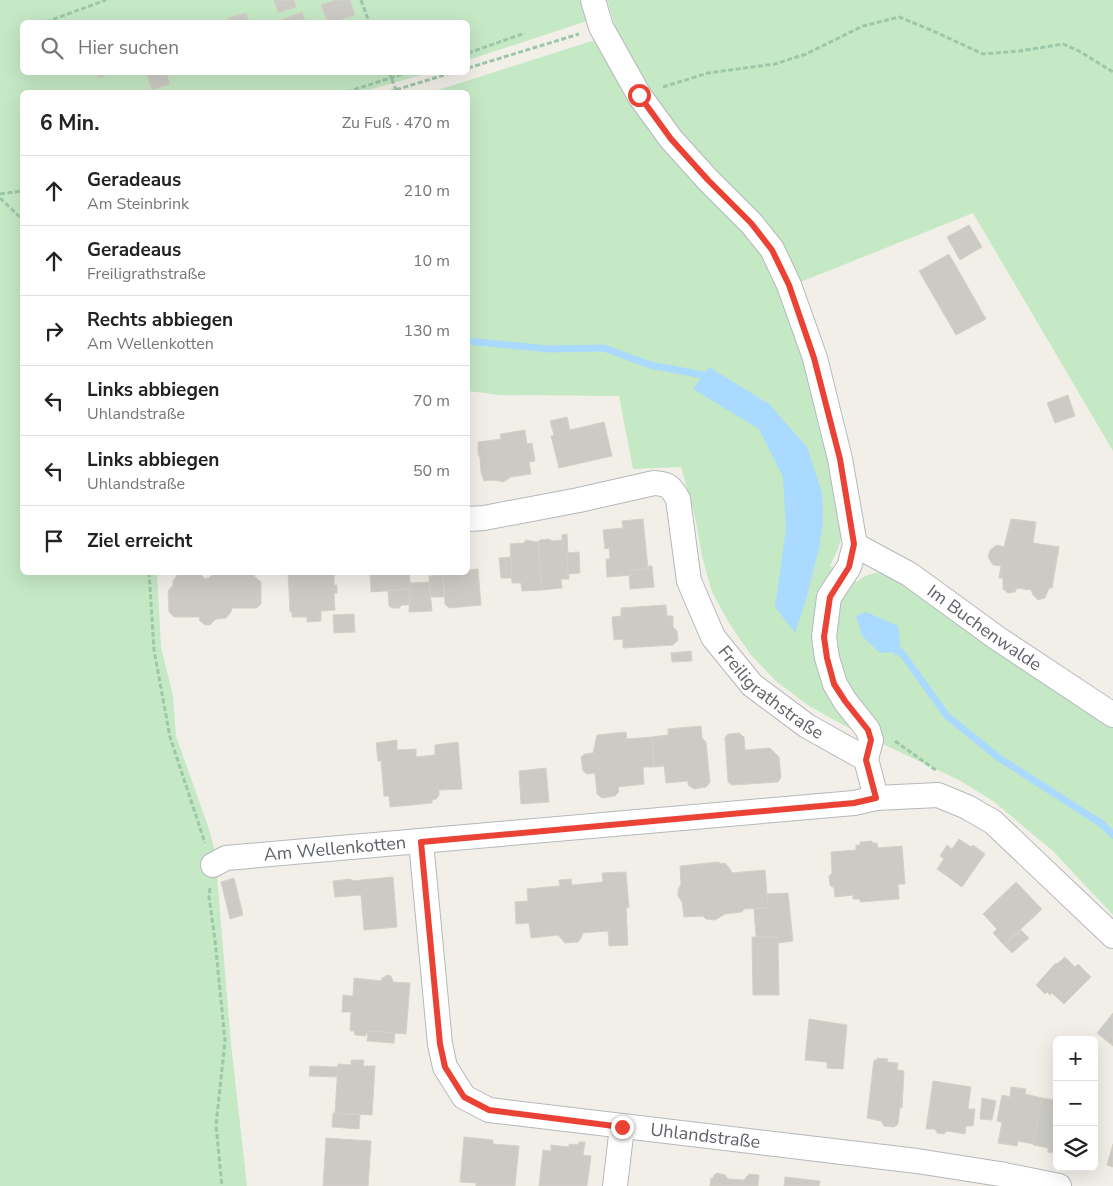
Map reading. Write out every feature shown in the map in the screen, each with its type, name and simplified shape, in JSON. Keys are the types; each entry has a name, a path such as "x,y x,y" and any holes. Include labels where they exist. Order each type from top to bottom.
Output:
{"street":[{"path":"593,0 601,28 639,95 671,139 751,223 772,250 789,285 814,358 840,459 854,544 849,567 830,597 824,637 827,658 834,684 868,730 871,740 866,760 876,798 938,795 967,807 993,822 1113,936"},
{"name":"Freiligrathstraße","path":"470,519 484,518 579,500 654,483 663,484 671,488 678,499 690,581 713,637 752,685 807,726 866,760"},
{"name":"Im Buchenwalde","path":"854,544 909,574 997,638 1113,715"},
{"name":"Am Wellenkotten","path":"213,865 226,858 854,803 876,798"},
{"name":"Uhlandstraße","path":"421,842 440,1044 445,1067 464,1097 489,1110 917,1161 1000,1174 1059,1186"},
{"path":"615,1186 622,1127"}],"path":[{"path":"51,20 106,0"},
{"path":"360,0 368,20"},
{"path":"639,95 708,73 775,64 806,54 863,26 898,18 931,30 983,54 1020,51 1063,44 1079,50 1113,72"},
{"path":"470,67 601,28"},
{"path":"470,51 525,33"},
{"path":"390,75 396,90 444,75"},
{"path":"354,90 402,75"},
{"path":"20,191 0,196 20,218"},
{"path":"149,575 154,650 170,738 213,865 209,897 225,1041 216,1124 222,1186"}],"green space":[{"path":"0,0 580,0 587,21 470,59 470,20 20,20 20,75 421,75 369,90 20,90 20,575 157,575 161,647 173,696 176,736 209,829 215,852 231,1044 247,1186 0,1186"},
{"path":"607,0 1113,0 1113,451 973,213 778,291 801,352 820,416 844,527 838,549 830,566 856,582 868,575 878,573 901,580 1113,724 1113,915 1053,851 993,801 959,780 849,728 809,706 777,682 751,655 729,623 712,592 702,556 695,517 681,467 633,469 619,396 499,395 470,391 470,90 438,90 617,33"}],"water":[{"path":"709,367 769,404 807,447 822,493 823,522 820,544 806,600 795,633 775,607 786,529 783,477 759,429 693,389"},
{"path":"866,612 898,626 901,652 896,656 893,652 880,653 862,636 856,616"}],"building":[{"path":"274,0 294,0 296,7 278,13"},
{"path":"336,0 350,0 355,15 340,20 327,20 321,5"},
{"path":"302,12 305,20 280,20"},
{"path":"246,13 248,20 228,20 228,18"},
{"path":"147,75 167,75 170,84 152,90"},
{"path":"969,225 982,247 960,260 947,237"},
{"path":"949,254 986,319 956,335 919,271"},
{"path":"1068,395 1075,416 1055,423 1047,403"},
{"path":"567,417 570,430 604,422 612,456 559,468 551,436 554,435 550,421"},
{"path":"525,430 527,444 532,443 535,461 529,462 531,474 511,477 503,482 494,480 484,481 478,454 478,442 501,439 500,434"},
{"path":"643,519 648,569 632,570 632,575 607,577 606,559 610,559 609,548 605,549 603,530 623,528 622,521"},
{"path":"1011,519 1036,522 1033,543 1059,547 1052,588 1049,588 1045,598 1038,600 1031,590 1017,588 1015,592 1008,593 1003,589 1003,578 999,578 1001,566 993,565 988,557 990,550 997,545 1004,547"},
{"path":"567,534 569,579 561,579 562,588 542,590 538,542 549,539 552,541 562,540 562,535"},
{"path":"526,540 538,542 542,590 522,591 521,583 512,583 510,544 524,543"},
{"path":"579,552 580,573 568,574 567,553"},
{"path":"511,557 512,578 501,578 499,558"},
{"path":"647,566 652,566 654,587 630,589 629,575 632,575 632,570 648,569"},
{"path":"478,569 481,605 449,608 445,604 443,575 470,575 470,570"},
{"path":"177,575 201,575 205,579 212,575 254,575 261,582 261,604 257,608 232,608 226,618 216,619 210,625 205,625 199,620 200,617 174,617 169,612 168,591"},
{"path":"288,575 334,575 334,585 337,585 337,593 334,593 335,610 321,611 321,621 307,622 307,617 292,617 292,612 290,612"},
{"path":"370,575 409,575 411,589 371,592"},
{"path":"443,575 444,597 430,597 429,576"},
{"path":"429,582 432,611 409,612 410,583"},
{"path":"411,589 409,605 402,605 399,608 389,606 388,591"},
{"path":"666,605 667,616 673,616 673,627 677,631 678,640 673,645 623,648 623,639 614,640 612,617 621,616 621,608"},
{"path":"354,614 355,632 334,633 333,615"},
{"path":"691,651 692,661 672,662 671,653"},
{"path":"701,726 702,738 706,742 710,782 706,787 694,789 688,785 688,781 666,783 664,766 654,767 652,737 668,735 668,729"},
{"path":"626,732 627,739 652,737 654,767 643,767 644,784 618,787 619,792 615,796 602,798 597,794 595,773 587,774 583,771 581,757 585,754 593,753 597,735"},
{"path":"739,733 744,737 745,750 770,748 779,757 781,777 778,782 732,785 728,782 725,738 728,734"},
{"path":"397,740 397,750 416,749 416,757 435,755 435,745 458,742 462,789 439,790 439,795 436,799 432,800 432,803 390,807 389,796 384,796 381,761 378,761 376,743"},
{"path":"546,768 549,802 521,804 519,771"},
{"path":"959,839 971,847 973,845 985,854 962,887 937,869 944,859 940,856 947,845 952,849"},
{"path":"872,841 872,843 877,843 878,848 902,846 905,884 898,884 899,899 860,902 860,899 853,899 853,895 835,897 834,888 830,885 829,876 832,873 831,852 856,850 856,845 860,845 860,842"},
{"path":"719,862 720,864 725,863 732,873 765,870 768,908 744,909 742,912 725,914 715,920 706,919 703,916 684,917 682,902 678,896 681,884 680,866"},
{"path":"626,872 629,907 626,908 628,945 609,946 608,931 583,933 578,942 565,943 558,935 531,938 529,923 516,924 515,902 528,901 527,889 560,886 559,880 571,879 572,885 603,882 602,873"},
{"path":"393,877 397,927 364,930 361,895 335,897 333,881"},
{"path":"234,878 243,915 230,919 221,882"},
{"path":"1016,882 1042,909 1004,945 993,933 997,929 983,914"},
{"path":"788,893 793,941 778,943 778,937 756,937 754,909 768,908 767,894"},
{"path":"1021,930 1029,938 1012,953 1004,945"},
{"path":"752,937 778,937 779,995 753,995"},
{"path":"1065,957 1075,967 1078,964 1091,977 1064,1004 1052,993 1050,995 1047,992 1045,994 1036,985 1056,963"},
{"path":"388,975 391,976 393,982 410,983 406,1034 368,1031 365,1036 355,1035 354,1031 350,1031 351,1012 342,1012 343,995 353,996 354,978 381,981 382,978"},
{"path":"1113,1013 1113,1046 1097,1033"},
{"path":"809,1019 847,1025 843,1069 827,1068 827,1062 805,1060"},
{"path":"368,1031 395,1033 394,1043 367,1041"},
{"path":"877,1058 888,1059 887,1062 898,1063 897,1070 904,1071 902,1108 900,1107 898,1124 894,1127 884,1126 881,1121 867,1118 874,1060 877,1060"},
{"path":"351,1060 364,1060 363,1066 375,1066 372,1115 335,1113 338,1064 351,1065"},
{"path":"310,1066 338,1067 337,1077 309,1076"},
{"path":"933,1081 971,1087 968,1109 975,1109 973,1126 966,1126 965,1134 947,1131 944,1134 937,1133 935,1129 926,1129"},
{"path":"1011,1087 1026,1089 1025,1094 1042,1098 1033,1144 1018,1141 1017,1146 998,1143 1002,1122 997,1121 1002,1095 1010,1097"},
{"path":"982,1098 996,1101 992,1120 980,1119"},
{"path":"1042,1098 1053,1100 1053,1153 1048,1152 1048,1148 1033,1145"},
{"path":"333,1113 360,1115 359,1129 332,1127"},
{"path":"464,1137 493,1140 493,1144 519,1146 515,1186 476,1186 476,1183 460,1182"},
{"path":"326,1138 371,1141 368,1186 323,1186"},
{"path":"579,1142 585,1142 583,1155 591,1156 587,1186 539,1186 543,1150 551,1151 551,1145 569,1147 569,1144 578,1145"},
{"path":"1113,1144 1113,1167 1107,1165"},
{"path":"717,1173 725,1175 728,1179 744,1180 749,1174 759,1175 758,1186 710,1186 711,1178"},
{"path":"785,1177 820,1181 819,1186 784,1186"}],"waterway":[{"path":"470,341 549,349 604,348 650,365 703,375 711,381"},
{"path":"893,646 901,652 947,716 999,758 1102,824 1113,835"}],"route":[{"path":"622,1127 489,1110 464,1097 445,1067 440,1044 421,842 854,803 876,798 866,760 871,740 868,730 834,684 824,637 830,597 849,567 854,544 840,459 814,358 789,285 772,250 751,223 671,139 639,95"}]}
